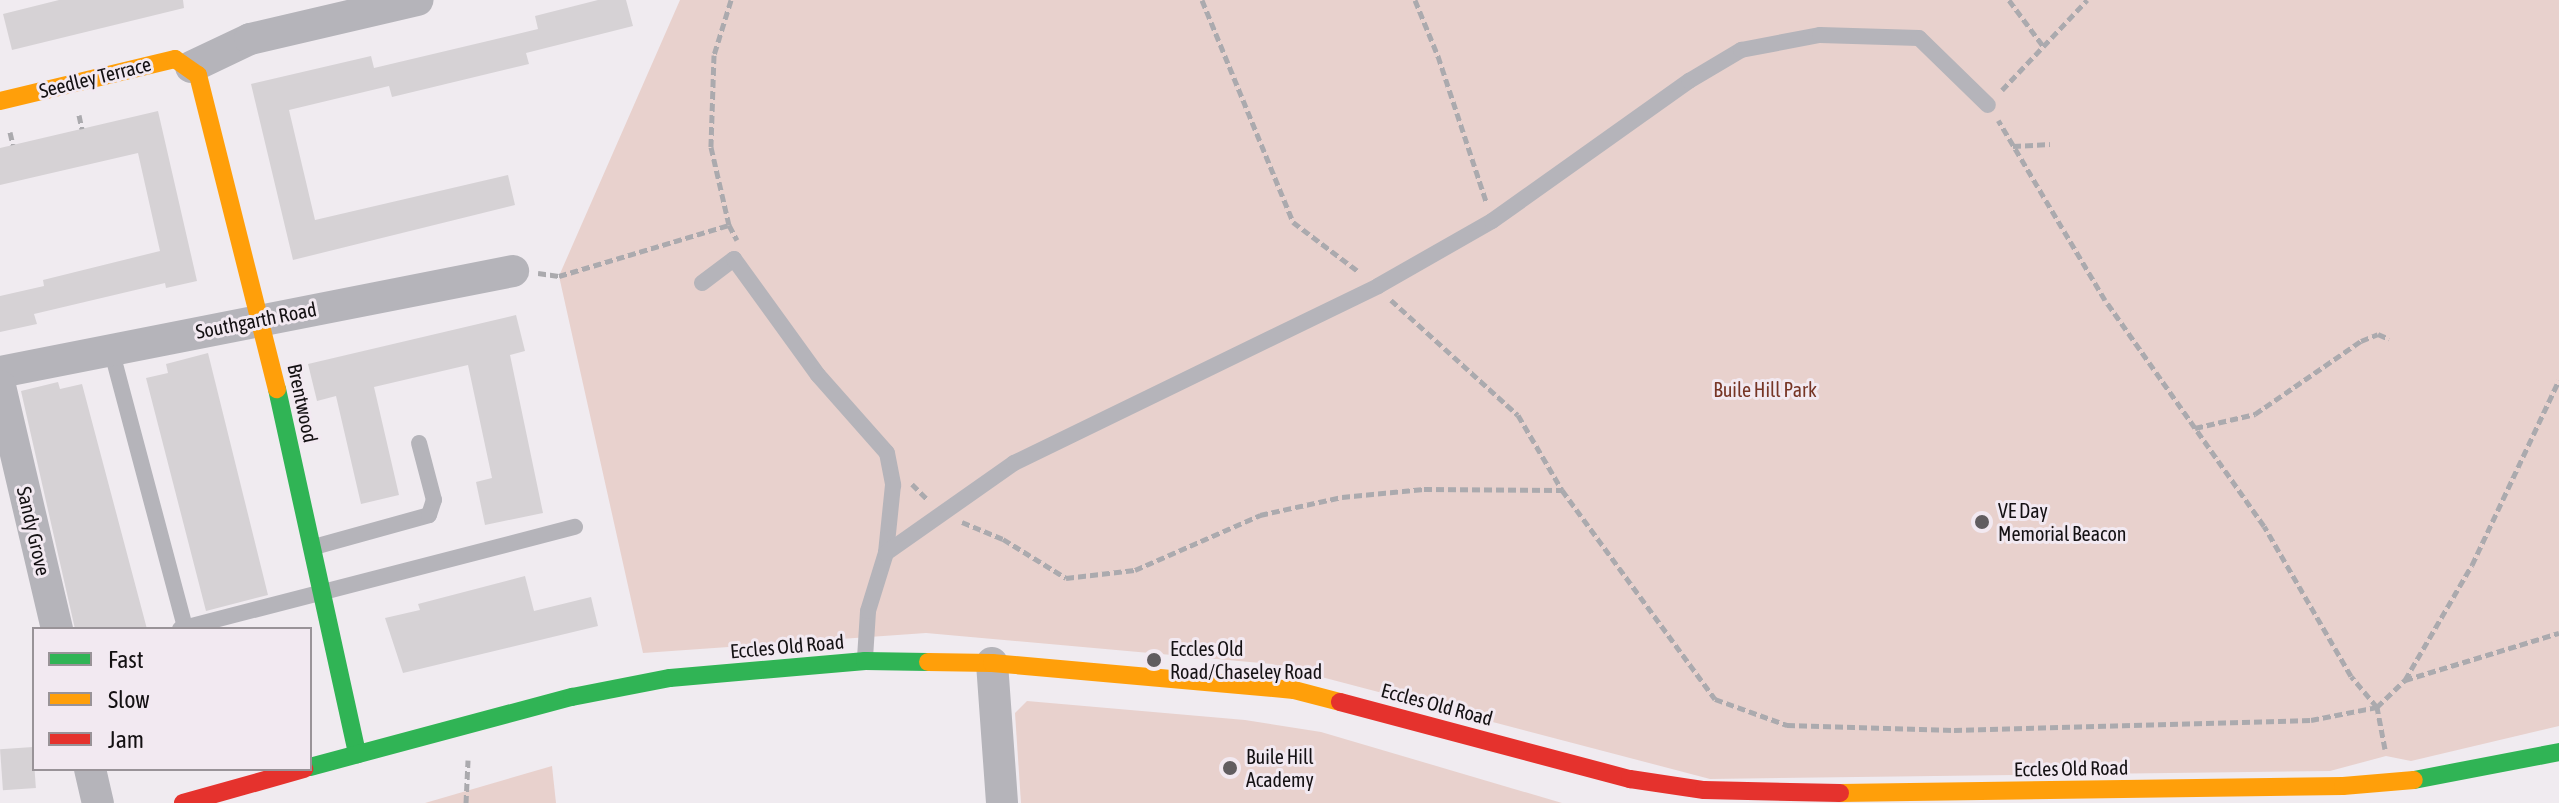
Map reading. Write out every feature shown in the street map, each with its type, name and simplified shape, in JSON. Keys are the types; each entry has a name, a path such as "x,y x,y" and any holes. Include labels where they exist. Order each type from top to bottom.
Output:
{"main road":[{"name":"Seedley Terrace","path":"0,101 148,63 175,59 191,67"},
{"name":"Brentwood","path":"191,67 202,85 262,319 357,754"},
{"name":"Eccles Old Road","path":"312,766 572,697 670,678 865,661 992,663 1294,690 1630,779 1704,790 1793,794 2344,795 2559,752"},
{"path":"183,803 297,771"}],"street":[{"path":"191,67 250,39 418,0"},
{"name":"Southgarth Road","path":"0,372 513,271"},
{"name":"Sandy Grove","path":"0,386 57,627"},
{"path":"992,663 1002,803"},
{"path":"90,771 98,803"}],"lane":[{"path":"886,553 1014,463 1378,286 1492,221 1689,81 1741,50 1820,35 1919,38 1988,105"},
{"path":"702,283 734,259 818,375 887,453 891,462 893,485 886,553 868,611 865,661"},
{"path":"111,349 183,627"},
{"path":"312,548 429,515 434,500 419,443"},
{"path":"187,627 321,589 575,527"}],"path":[{"path":"731,0 714,55 711,147 729,225 742,250"},
{"path":"1202,0 1293,222 1378,286 1399,309 1518,415 1562,490 1715,699 1787,725 1954,730 2311,720 2377,707 2405,680 2472,565 2559,380"},
{"path":"1415,0 1438,56 1492,221"},
{"path":"2009,0 2043,46"},
{"path":"2087,0 1988,105 2105,300 2264,526 2351,676 2377,707 2386,756"},
{"path":"2013,146 2050,144"},
{"path":"559,276 729,225"},
{"path":"2195,428 2255,414 2361,341 2378,334 2389,339"},
{"path":"891,462 942,514 1003,539 1066,578 1135,570 1260,515 1342,497 1424,489 1562,490"},
{"path":"2405,680 2559,633"}],"green space":[{"name":"Buile Hill Park","path":"680,0 2559,0 2559,726 2411,761 2386,756 2330,771 1710,779 1272,664 926,633 643,653 559,276"},
{"name":"Buile Hill Academy","path":"1027,701 1245,720 1321,732 1562,803 1021,803 1015,713"},
{"path":"552,766 556,803 425,803"}],"building":[{"path":"59,0 183,0 184,8 12,50 3,14"},
{"path":"598,0 626,0 633,26 526,53 529,64 392,97 389,86 289,110 315,220 508,175 515,205 293,260 251,84 371,56 374,68 538,29 535,16"},
{"path":"158,111 197,281 166,288 165,283 34,314 37,324 0,332 0,296 44,286 43,280 160,251 138,153 0,185 0,148"},
{"path":"516,315 525,351 510,355 543,513 485,525 476,482 492,478 468,365 374,387 399,495 361,504 336,396 317,401 308,364"},
{"path":"208,353 268,595 206,611 146,378 168,373 166,364"},
{"path":"58,382 60,389 82,384 146,627 75,627 21,391"},
{"path":"525,576 534,611 591,597 598,626 403,673 385,618 420,610 418,604"},
{"path":"32,747 36,788 3,790 0,749"}],"traffic: fast":[{"path":"277,389 357,754"},
{"path":"312,766 572,697 670,678 865,661 928,662"},
{"path":"2414,780 2559,752"}],"traffic: slow":[{"path":"0,101 175,59 198,75 277,389"},
{"path":"928,662 992,663 1294,690 1340,702"},
{"path":"1840,793 2343,786 2414,780"}],"traffic: jam":[{"path":"1340,702 1630,779 1704,790 1840,793"},
{"path":"183,803 297,771"}],"place":[{"name":"VE Day Memorial Beacon","path":"1982,522"},
{"name":"Eccles Old Road/Chaseley Road","path":"1154,660"},
{"name":"Buile Hill Academy","path":"1230,768"}]}
